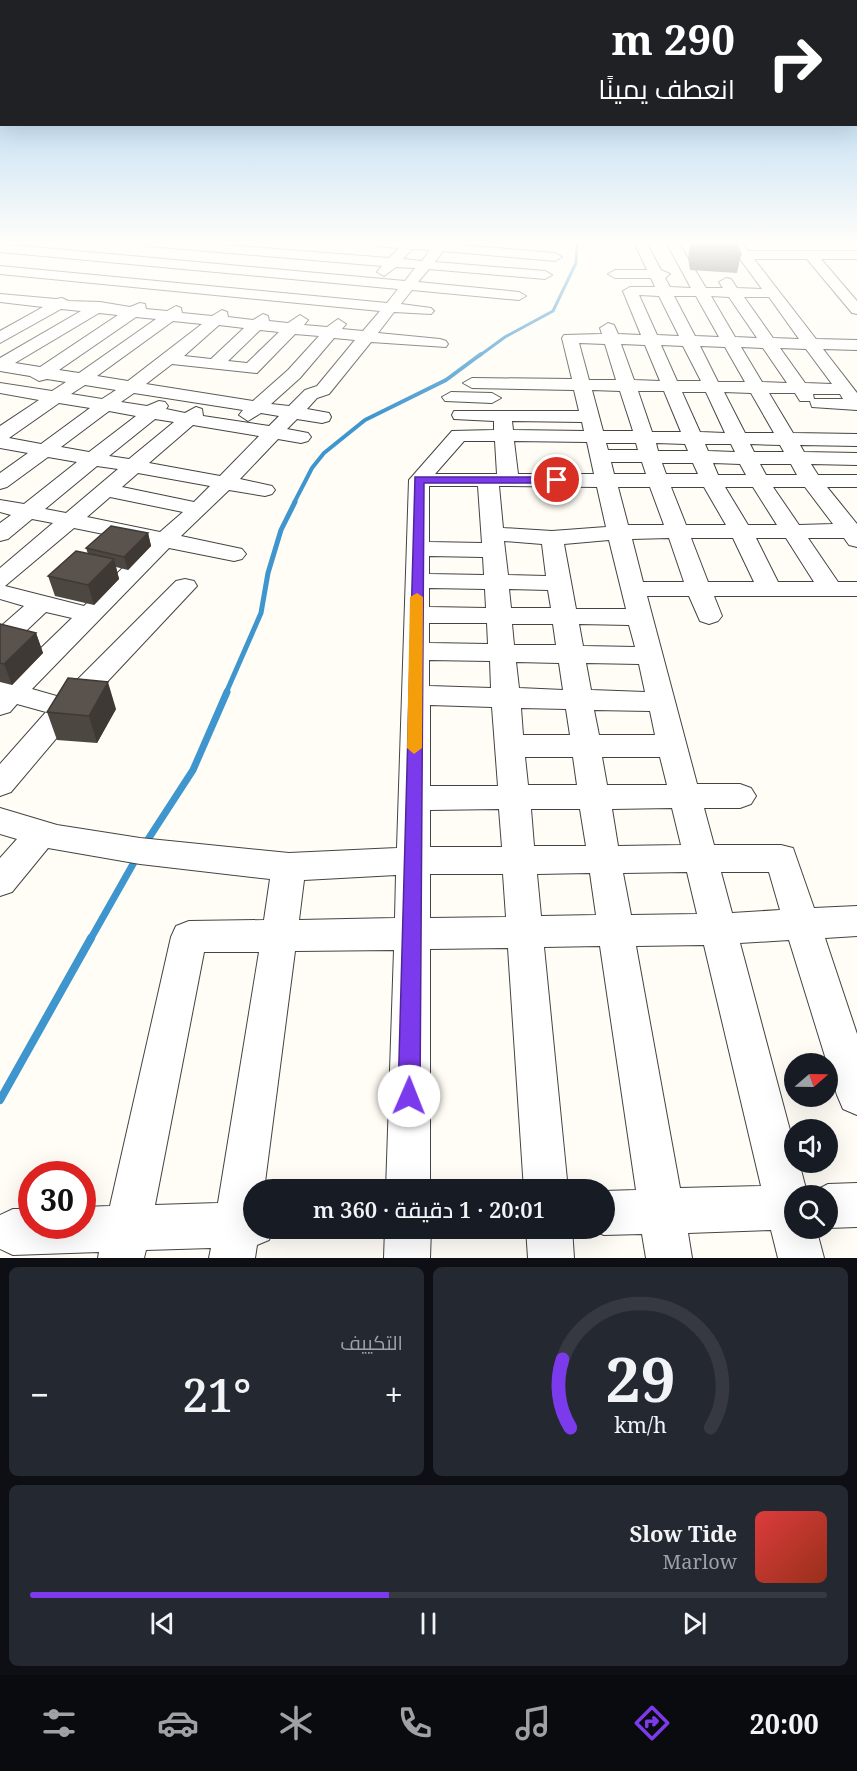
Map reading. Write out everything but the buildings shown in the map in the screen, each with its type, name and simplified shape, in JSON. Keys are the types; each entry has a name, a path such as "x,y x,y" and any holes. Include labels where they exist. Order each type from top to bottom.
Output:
{"street":[{"path":"0,312 21,301"},
{"path":"29,301 440,344"},
{"path":"4,333 64,301"},
{"path":"0,366 108,301"},
{"path":"0,401 8,389 44,373 93,342 149,301"},
{"path":"0,435 130,346 188,301"},
{"path":"4,476 44,451 131,387 238,301"},
{"path":"214,365 282,301"},
{"path":"316,301 426,311"},
{"path":"168,359 251,369 319,301"},
{"path":"234,426 294,374 359,301"},
{"path":"4,696 164,540 199,509 311,394 323,390 396,301"},
{"path":"414,326 434,301"},
{"path":"634,301 711,481 741,531 770,589"},
{"path":"641,301 691,344 761,395 804,395 845,389"},
{"path":"669,301 759,481 795,531 831,589"},
{"path":"706,301 811,481 855,534"},
{"path":"739,301 835,440 854,463"},
{"path":"779,301 857,405"},
{"path":"550,436 589,403 620,363 655,350 691,344 723,330 745,310 781,304"},
{"path":"557,480 589,403 620,363 655,350 691,344 723,330 745,310 781,304"},
{"path":"745,310 800,329"},
{"path":"655,350 691,344 723,330"},
{"path":"723,330 788,372 833,373"},
{"path":"589,403 620,363 655,350 691,344 723,330 768,344 857,345"},
{"path":"4,333 130,346"},
{"path":"620,363 658,480 709,616"},
{"path":"0,366 322,417"},
{"path":"494,368 542,392 589,403 658,480 857,481"},
{"path":"472,383 542,392 589,403 647,447 700,457 798,458 854,463"},
{"path":"8,389 301,437"},
{"path":"451,398 542,392"},
{"path":"408,1179 419,480 459,435 503,426 542,392"},
{"path":"542,392 557,480"},
{"path":"0,534 175,394"},
{"path":"804,395 857,405"},
{"path":"0,580 211,400"},
{"path":"589,403 719,929 797,1185"},
{"path":"461,415 550,436"},
{"path":"503,426 493,542 545,1179"},
{"path":"647,447 693,438 857,440"},
{"path":"0,442 265,490"},
{"path":"419,480 557,480"},
{"path":"105,490 199,509"},
{"path":"0,506 234,554"},
{"path":"417,549 621,532 795,531 855,534"},
{"path":"552,538 669,1258"},
{"path":"417,580 559,583"},
{"path":"0,784 66,708 185,586"},
{"path":"417,615 564,616 699,589 857,589"},
{"path":"0,592 89,615"},
{"path":"0,641 41,603"},
{"path":"416,651 651,656"},
{"path":"415,695 663,702"},
{"path":"4,696 66,708"},
{"path":"510,746 674,746"},
{"path":"414,798 740,796"},
{"path":"0,821 41,833 140,851 289,867 413,861 781,858 857,1095"},
{"path":"0,882 41,833"},
{"path":"13,1232 124,1243 241,1236 289,867"},
{"path":"124,1243 189,937 719,929 857,921"},
{"path":"838,1206 857,1205"},
{"path":"615,1213 784,1208"},
{"path":"407,1258 408,1239"},
{"path":"550,1239 551,1258"},
{"path":"801,1258 802,1239"}],"waterway":[{"path":"479,356 505,337 553,311 558,301"},
{"path":"294,503 312,468 324,453 365,420 446,380 481,354"},
{"path":"226,693 261,613 268,573 281,530 295,502"},
{"path":"145,844 193,770 227,692"},
{"path":"90,940 137,857"},
{"path":"0,1100 91,938"}],"slow traffic":[{"path":"414,748 417,597"}],"route":[{"path":"409,1096 419,480 557,480"}]}
